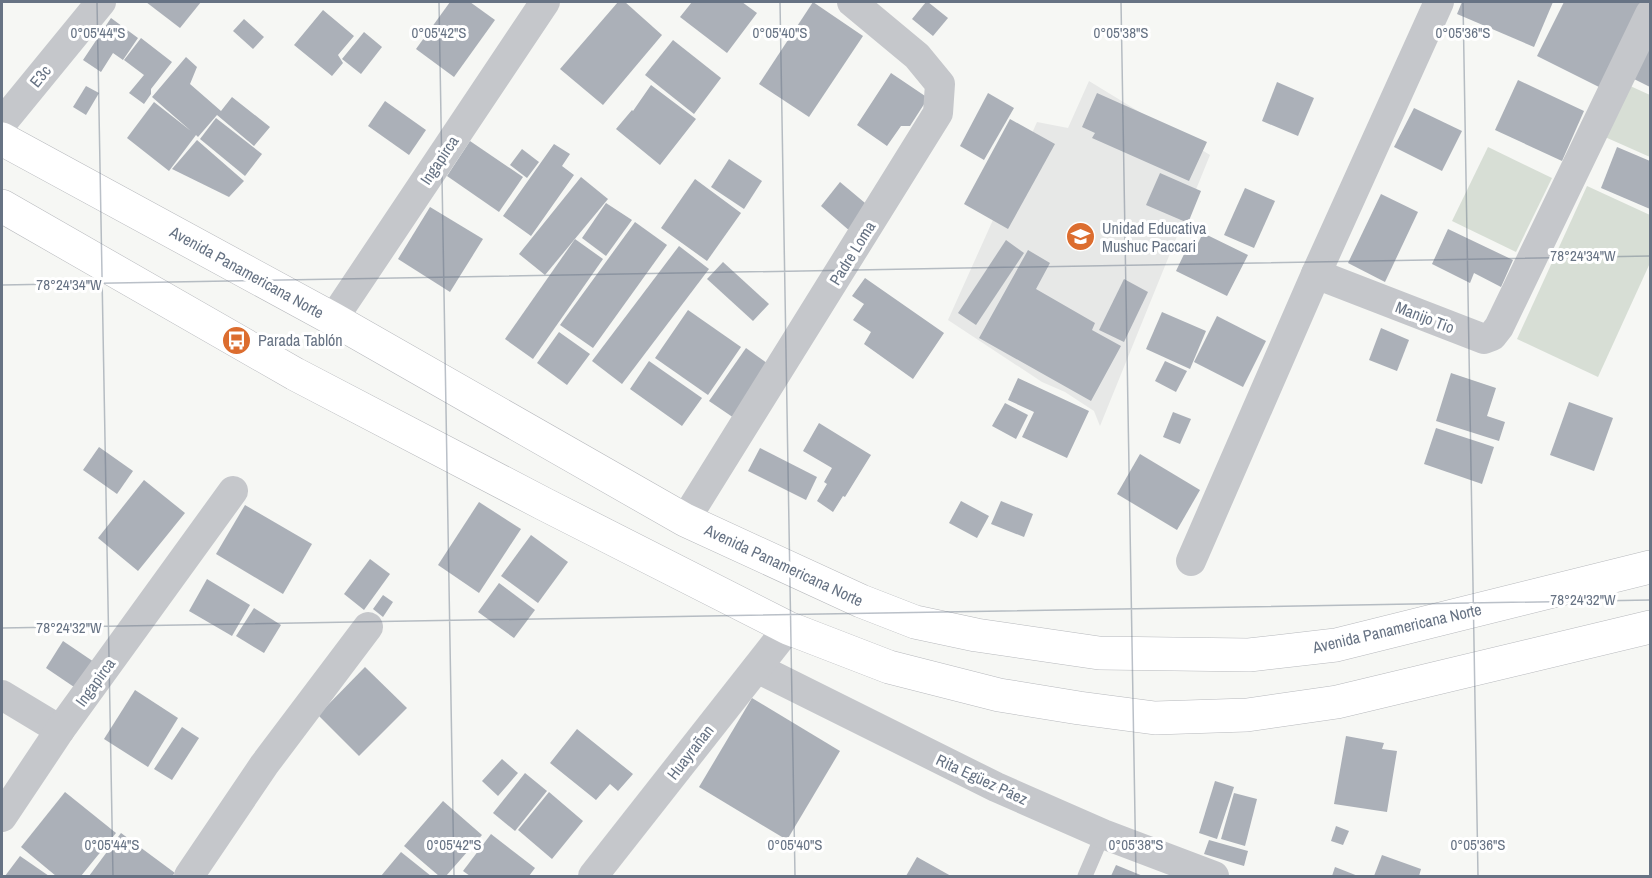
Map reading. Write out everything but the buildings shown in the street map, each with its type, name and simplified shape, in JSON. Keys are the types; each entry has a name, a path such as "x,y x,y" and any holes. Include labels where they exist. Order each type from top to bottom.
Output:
{"highway":[{"name":"Avenida Panamericana Norte","path":"2,139 333,319 685,520 861,602 915,622 976,635 1099,653 1249,655 1336,645 1650,567"},
{"path":"2,206 295,374 544,504 788,628 889,667 999,695 1079,708 1155,718 1247,715 1337,702 1650,627"}],"street":[{"name":"E3c","path":"2,123 101,2"},
{"name":"Ingapirca","path":"333,319 545,2"},
{"name":"Padre Loma","path":"685,520 938,113 940,84 918,56 852,2"},
{"path":"1191,561 1316,274 1439,2"},
{"name":"Manijo Tio","path":"1316,274 1484,339 1492,336 1650,14"},
{"name":"Ingapirca","path":"2,817 60,730 233,491"},
{"path":"189,876 264,765 368,627"},
{"name":"Huayrañan","path":"593,876 788,628"},
{"name":"Rita Egüez Páez","path":"757,668 996,787 1103,834 1214,876"},
{"path":"2,695 60,730"}],"lane":[{"path":"1085,876 1103,834"}],"shaded area":[{"name":"Unidad Educativa Mushuc Paccari","path":"1089,81 1210,155 1100,426 1094,411 1065,392 1042,382 948,320 1037,122 1068,128"},
{"path":"1628,85 1650,95 1650,157 1605,137"},
{"path":"1488,147 1552,178 1516,252 1452,221"},
{"path":"1587,186 1650,215 1650,263 1598,377 1517,339"}],"place":[{"name":"Unidad Educativa Mushuc Paccari","path":"1081,237"},
{"name":"Parada Tablón","path":"237,340"}]}
